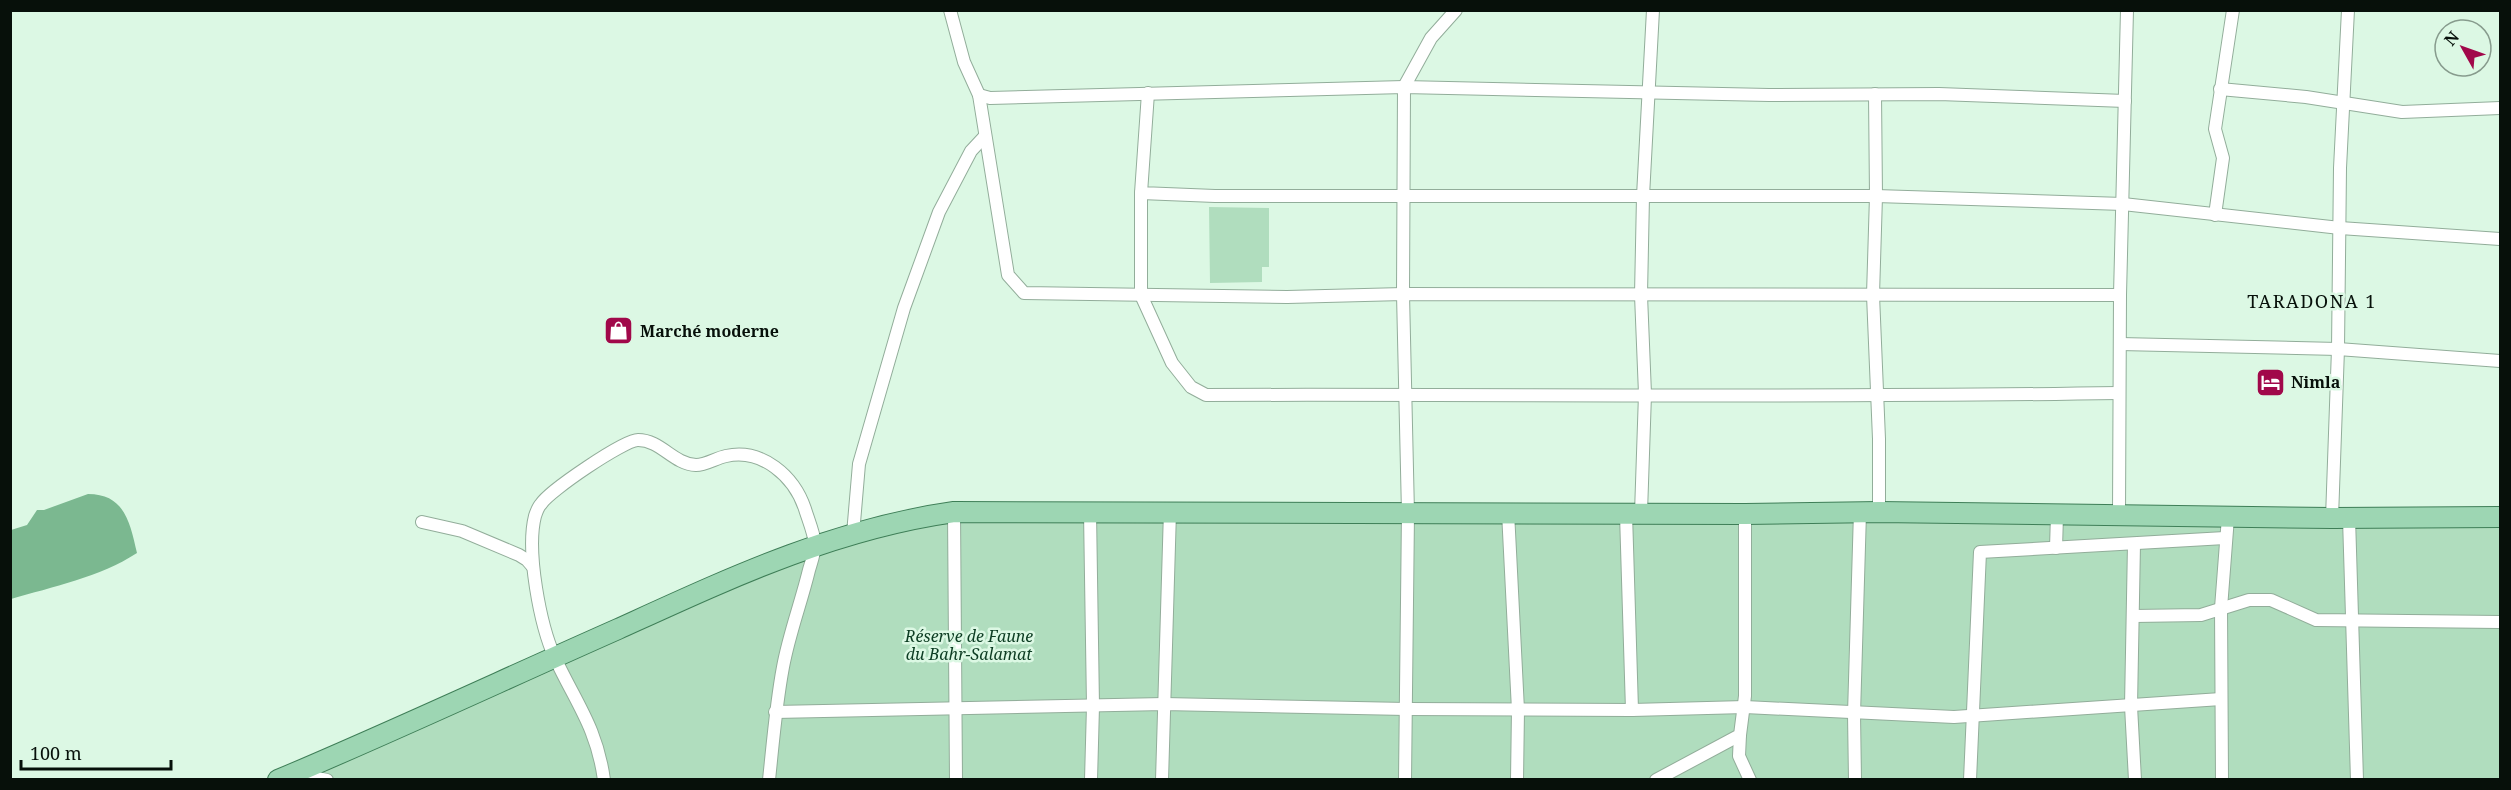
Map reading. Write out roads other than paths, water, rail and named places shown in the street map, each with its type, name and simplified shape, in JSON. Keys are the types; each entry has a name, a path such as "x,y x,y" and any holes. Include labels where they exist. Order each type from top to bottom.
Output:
{"main road":[{"path":"286,776 721,582 815,544 917,517 954,512 1745,514 1869,512 2341,518 2500,517"}],"street":[{"path":"951,10 964,62 979,95 1008,275 1024,293 1287,297 1403,294 2120,295"},
{"path":"1405,780 1408,513 1402,196 1404,87 1431,38 1456,10"},
{"path":"1632,710 1633,514 1646,394 1641,295 1647,92 1653,10"},
{"path":"2119,516 2120,295 2127,10"},
{"path":"2215,215 2223,158 2215,129 2232,10"},
{"path":"2348,10 2340,168 2338,349 2341,518 2352,622 2357,780"},
{"path":"979,95 990,98 1404,87 1875,94 2125,101"},
{"path":"2220,89 2344,102 2402,112 2500,108"},
{"path":"1148,93 1142,194 1141,295 1172,363 1191,387 1206,395 1646,394 1877,397 2120,393"},
{"path":"1855,780 1854,714 1877,397 1873,295 1876,196 1875,94"},
{"path":"853,534 859,464 904,308 939,212 971,151 985,136"},
{"path":"1142,194 1215,196 1876,196 2123,204 2340,228 2500,239"},
{"path":"2120,344 2338,349 2500,361"},
{"path":"604,780 597,744 587,718 555,657 541,610 533,567 533,531 535,516 541,503 554,491 624,444 638,440 655,444 674,458 686,463 698,465 728,455 750,456 774,465 792,482 804,506 815,544 790,637 776,712 769,780"},
{"path":"1162,780 1170,511"},
{"path":"954,512 956,780"},
{"path":"1090,512 1093,706 1091,780"},
{"path":"1508,512 1518,710 1517,780"},
{"path":"1745,514 1744,707 1739,756 1750,780"},
{"path":"2056,548 2057,515"},
{"path":"2222,780 2221,608 2228,517"},
{"path":"422,522 462,531 519,555 533,567"},
{"path":"1970,780 1980,552 2225,538"},
{"path":"2134,544 2131,706 2135,780"},
{"path":"2134,616 2201,615 2249,600 2271,600 2312,619 2352,622 2500,622"},
{"path":"776,712 1164,704 1406,710 1632,710 1744,707 1934,717 2221,699"},
{"path":"1656,780 1740,735"},
{"path":"286,776 327,780"}],"place":[{"name":"Marché moderne","path":"619,331"},
{"name":"Nimla","path":"2270,382"}],"district":[{"name":"TARADONA 1","path":"2312,302"}],"park label":[{"name":"Réserve de Faune du Bahr-Salamat","path":"969,645"}]}
